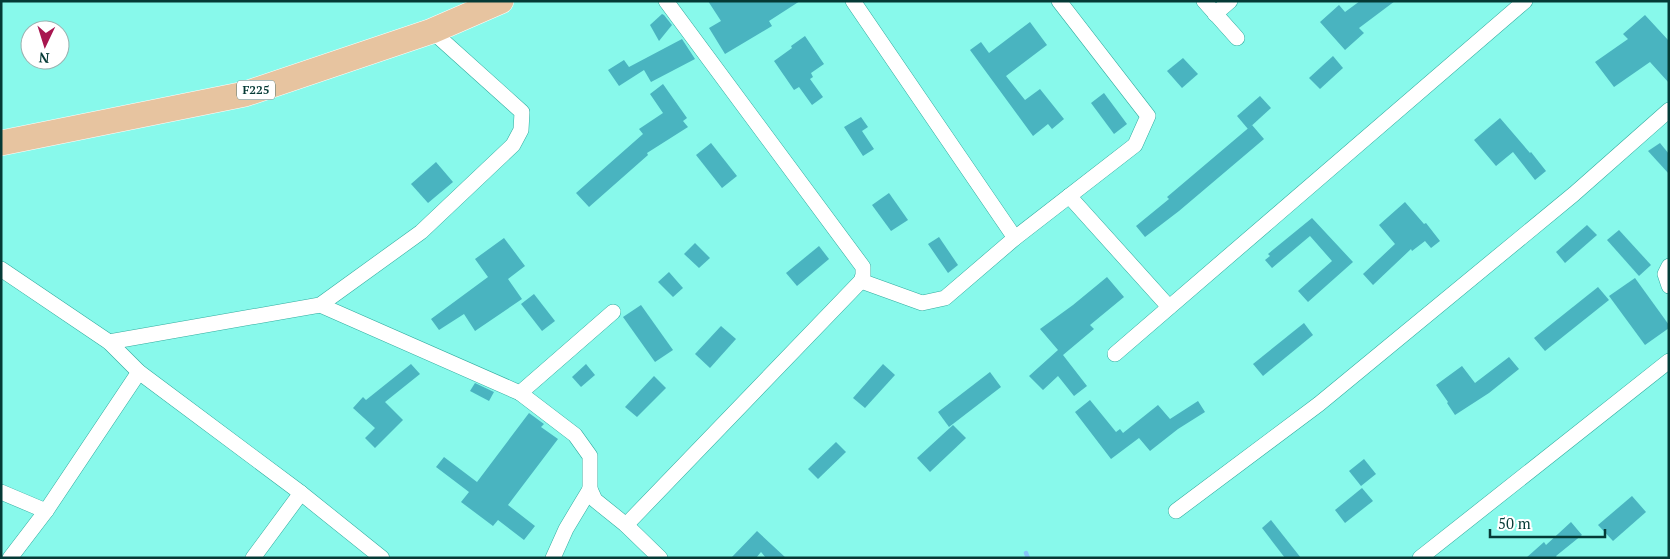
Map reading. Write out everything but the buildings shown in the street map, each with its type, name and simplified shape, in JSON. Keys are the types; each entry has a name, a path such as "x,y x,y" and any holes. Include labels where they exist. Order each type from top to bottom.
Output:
{"main road":[{"name":"F225","path":"1,143 245,94 432,31 501,1"}],"street":[{"path":"626,525 861,281 863,275 863,267 666,1"},
{"path":"852,1 1015,238"},
{"path":"861,281 922,304 945,298 1015,238 1135,145 1148,116 1060,1"},
{"path":"1204,1 1237,38"},
{"path":"1216,14 1230,1"},
{"path":"1115,354 1525,1"},
{"path":"109,342 320,304 422,232 513,145 521,130 522,112 432,31"},
{"path":"1176,510 1319,404 1574,194 1669,110"},
{"path":"1069,196 1169,307"},
{"path":"1669,266 1665,274 1669,286"},
{"path":"1,268 109,342 139,372 301,493 382,558"},
{"path":"320,304 520,393 575,434 590,456 590,489 596,500 626,525 660,558"},
{"path":"520,393 613,312"},
{"path":"1420,558 1669,361"},
{"path":"10,558 46,511 139,372"},
{"path":"553,558 566,528 590,489"},
{"path":"1,492 46,511"},
{"path":"253,558 301,493"}],"waterway":[{"path":"1026,553 1028,558"}]}
